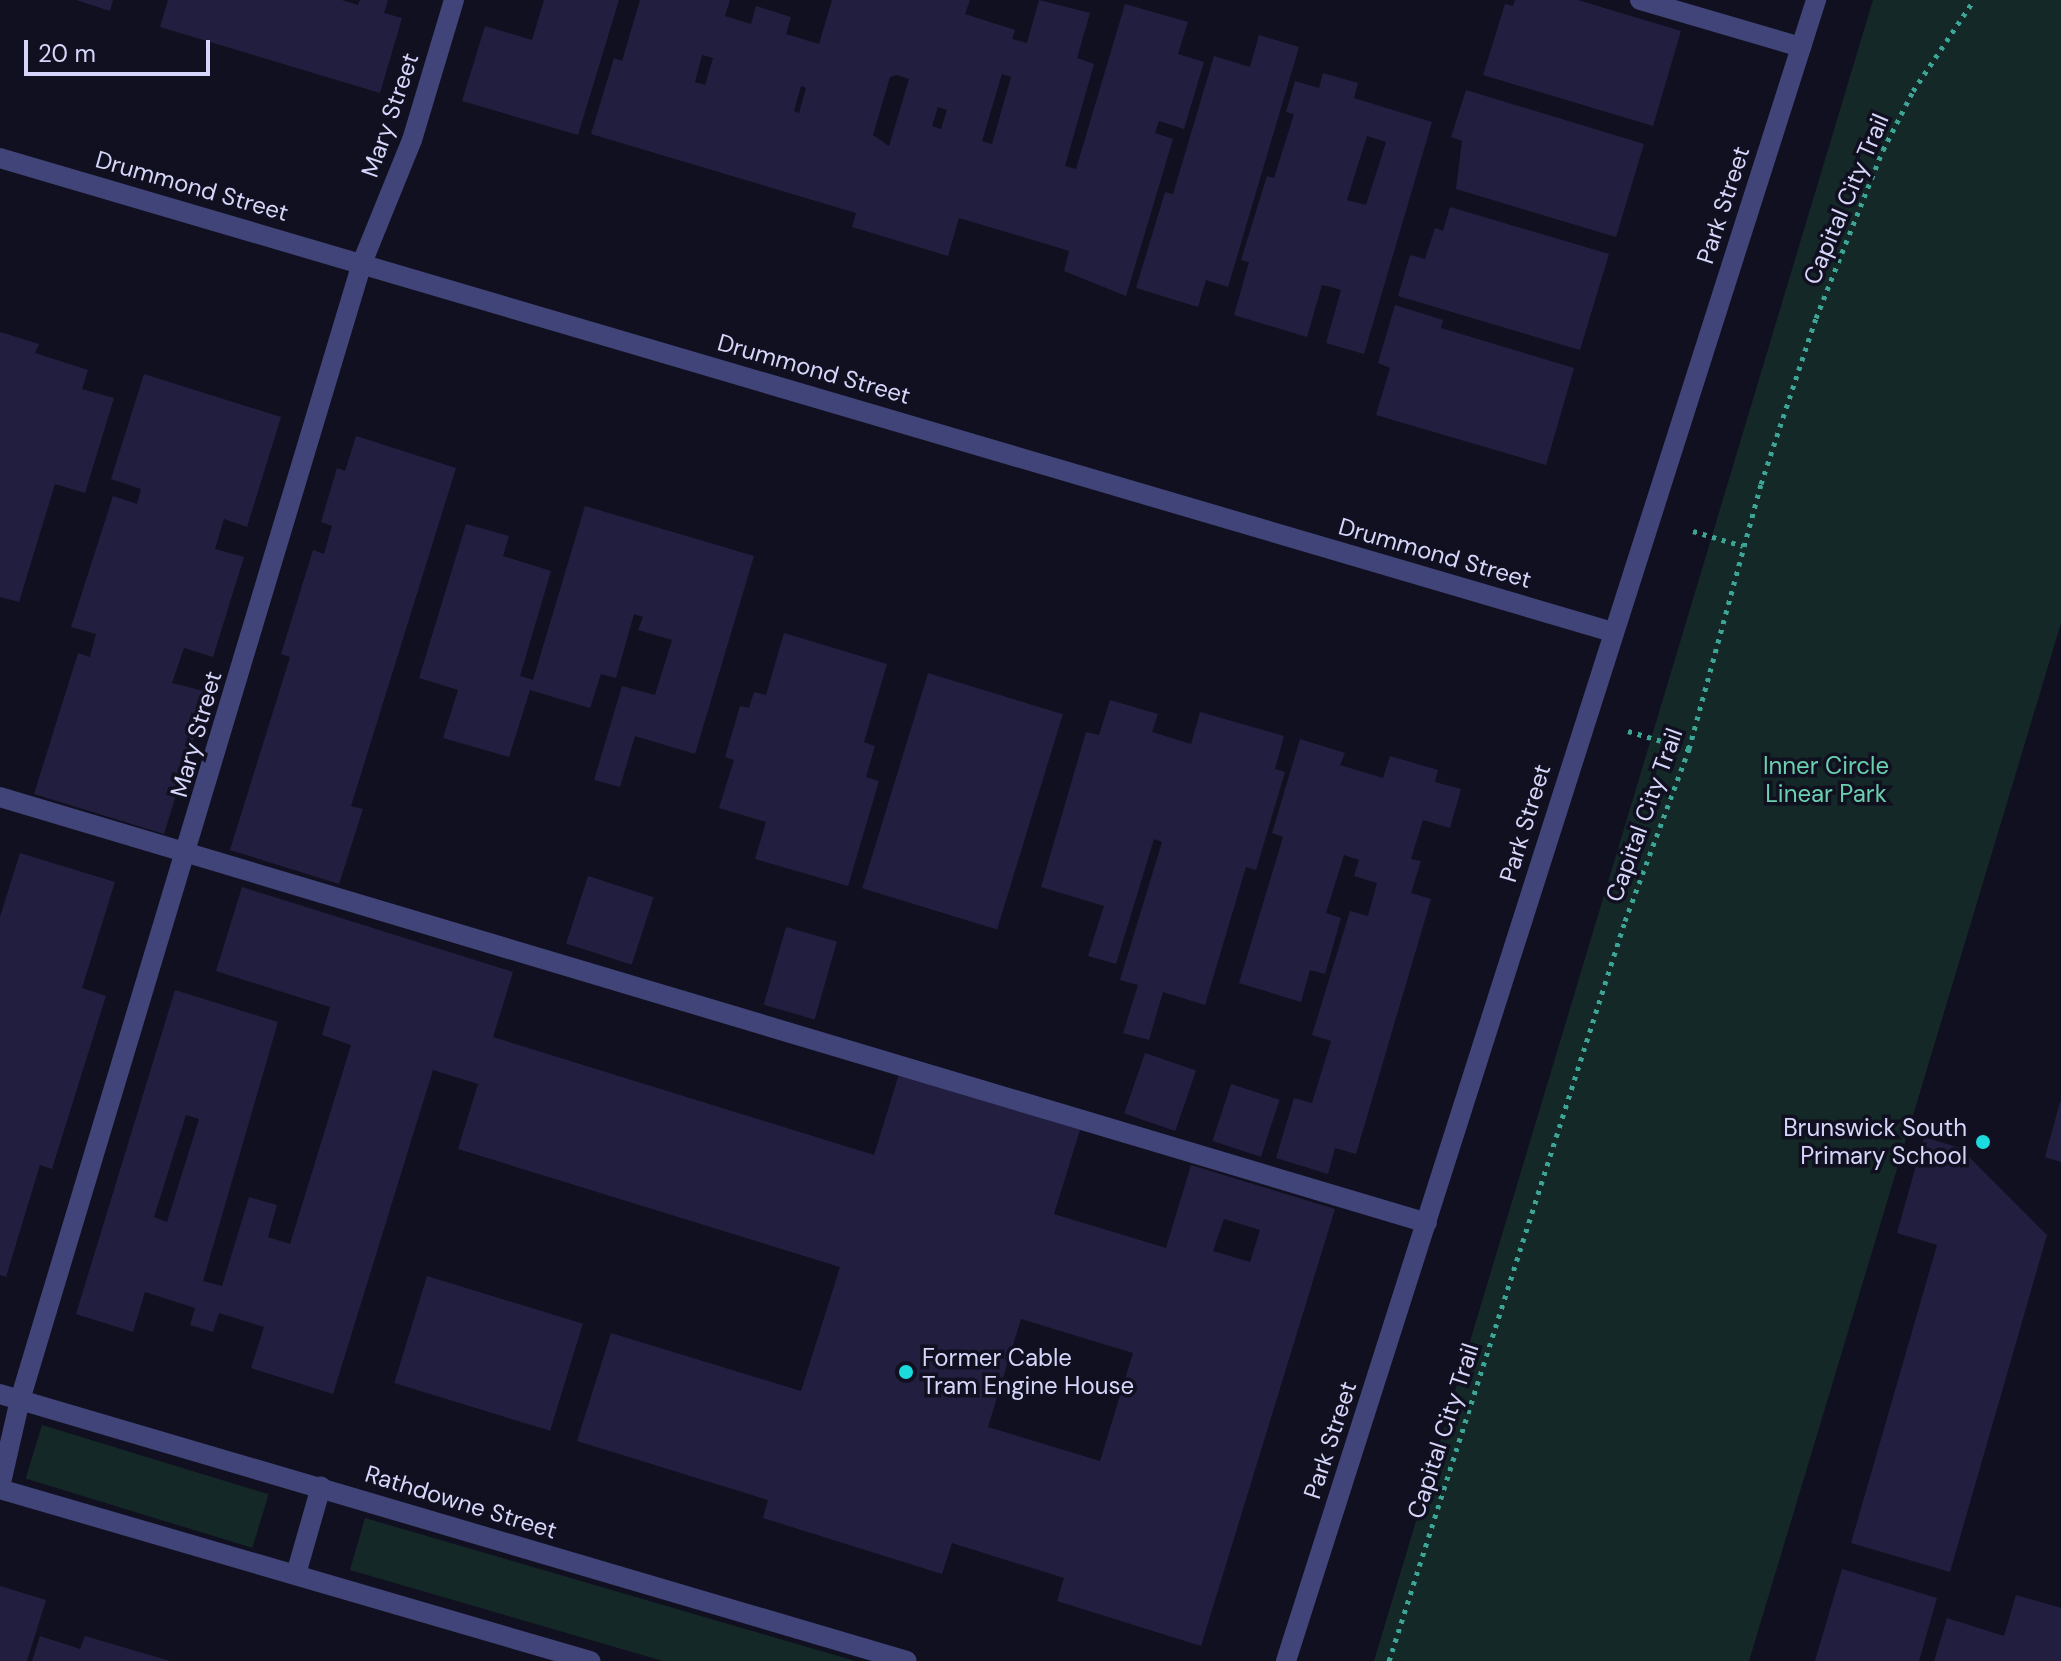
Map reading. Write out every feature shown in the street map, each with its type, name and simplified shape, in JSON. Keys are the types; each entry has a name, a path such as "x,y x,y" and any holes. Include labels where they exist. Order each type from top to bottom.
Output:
{"street":[{"name":"Mary Street","path":"0,1488 10,1397 188,853 362,263 412,140 454,0"},
{"path":"1640,0 1801,47"},
{"name":"Park Street","path":"1286,1661 1816,0"},
{"name":"Drummond Street","path":"0,158 1613,632"},
{"path":"0,797 1427,1223"},
{"name":"Rathdowne Street","path":"10,1397 907,1661"},
{"path":"296,1574 321,1487"},
{"path":"0,1488 590,1661"}],"path":[{"name":"Capital City Trail","path":"1389,1661 1625,921 1689,749 1743,546 1855,214 1913,91 1974,0"},
{"path":"1650,518 1743,546"},
{"path":"1586,718 1689,749"}],"green space":[{"name":"Inner Circle Linear Park","path":"1873,0 2061,0 2061,623 1749,1661 1374,1661"},
{"path":"42,1425 269,1494 252,1548 26,1479"},
{"path":"365,1518 855,1661 663,1661 350,1570"}],"building":[{"path":"76,0 113,0 110,11"},
{"path":"168,0 342,0 358,5 360,0 388,0 384,13 402,18 380,93 160,27"},
{"path":"544,0 619,0 578,135 462,101 485,26 532,40"},
{"path":"640,0 730,0 725,16 751,24 756,6 791,17 786,34 819,44 832,0 970,0 965,14 1015,30 1012,39 1027,43 1039,0 1090,13 1077,58 1094,64 1065,166 1076,169 1125,4 1188,22 1178,54 1204,62 1184,129 1159,121 1155,133 1173,139 1126,296 1064,271 1069,251 1053,246 959,218 948,256 852,227 856,213 591,134 614,58 622,61","holes":["702,55 713,58 705,85 695,82","1002,74 1011,77 992,144 982,141","897,75 909,79 889,146 873,135 890,77","801,86 806,88 799,113 794,111","938,107 947,110 941,129 932,126"]},
{"path":"1515,0 1578,0 1681,31 1653,126 1483,75 1505,4 1513,6"},
{"path":"1259,35 1299,47 1228,287 1206,280 1198,307 1136,288 1165,192 1173,194 1214,56 1250,67"},
{"path":"1323,73 1358,83 1354,98 1432,122 1364,354 1326,343 1341,290 1331,287 1322,285 1307,337 1234,315 1249,262 1241,260 1267,176 1274,178 1294,114 1286,112 1295,81 1319,88","holes":["1367,136 1386,142 1366,205 1347,200"]},
{"path":"1466,90 1644,144 1616,237 1456,189 1462,141 1451,137"},
{"path":"1450,207 1609,254 1580,350 1398,296 1410,255 1425,259 1435,228 1443,231"},
{"path":"1395,305 1443,320 1441,328 1574,368 1546,465 1376,415 1390,368 1378,363"},
{"path":"0,332 39,344 35,353 88,370 82,389 114,398 85,493 55,484 19,602 0,597"},
{"path":"144,374 281,417 247,527 224,519 215,549 244,557 213,657 184,648 172,683 208,692 164,834 34,794 78,653 90,657 96,634 71,627 113,496 137,504 141,489 111,479"},
{"path":"356,436 456,468 351,806 363,809 339,884 230,850 290,657 281,654 313,550 324,554 332,526 321,522 337,468 345,471"},
{"path":"585,506 754,556 695,754 635,736 620,787 594,780 622,686 655,695 672,640 638,630 643,617 634,614 616,678 601,674 590,708 530,690 509,757 443,738 458,690 419,678 466,524 509,536 503,556 551,571 520,676 533,680"},
{"path":"784,633 887,664 864,742 875,746 866,777 879,781 848,886 755,859 766,822 719,808 734,760 725,757 740,706 749,708 754,692 766,695"},
{"path":"928,673 1063,714 997,929 862,888"},
{"path":"1110,700 1158,714 1152,732 1191,744 1200,712 1284,736 1275,769 1285,772 1256,870 1246,867 1205,1005 1163,992 1149,1040 1123,1033 1138,985 1120,980 1162,842 1154,839 1116,964 1088,956 1104,906 1041,887 1086,732 1099,735"},
{"path":"1300,739 1345,753 1340,765 1383,778 1390,756 1438,770 1435,782 1461,789 1450,828 1423,820 1411,859 1421,861 1411,893 1431,899 1356,1154 1335,1148 1328,1174 1276,1158 1294,1098 1312,1103 1331,1041 1312,1035 1350,911 1368,916 1377,883 1354,876 1359,860 1344,855 1326,913 1341,918 1325,974 1310,970 1301,1002 1239,983 1283,837 1272,833"},
{"path":"20,853 115,882 82,988 106,996 52,1169 40,1165 6,1277 0,1275 0,917"},
{"path":"588,876 654,897 632,965 566,944"},
{"path":"242,887 513,972 493,1037 874,1155 899,1074 1080,1130 1054,1214 1166,1248 1191,1165 1335,1209 1201,1646 1057,1601 1064,1578 952,1543 942,1574 763,1518 768,1500 577,1441 611,1333 801,1391 840,1267 458,1149 478,1084 433,1070 333,1394 251,1368 264,1327 219,1313 213,1332 190,1325 195,1308 145,1292 133,1332 76,1314 175,990 278,1022 203,1281 222,1286 249,1197 277,1205 268,1237 290,1244 351,1045 322,1035 330,1007 216,971","holes":["186,1115 199,1119 167,1222 154,1217","1224,1219 1260,1230 1250,1262 1213,1251","1021,1319 1133,1353 1100,1461 988,1427"]},
{"path":"786,927 837,942 815,1019 764,1005"},
{"path":"1145,1053 1196,1071 1175,1131 1124,1114"},
{"path":"1231,1084 1280,1100 1261,1157 1212,1141"},
{"path":"2061,1102 2061,1162 2045,1157"},
{"path":"1924,1137 1960,1148 2047,1235 1950,1572 1851,1543 1937,1245 1897,1233"},
{"path":"427,1276 583,1324 550,1431 394,1383"},
{"path":"1842,1569 1937,1598 1919,1661 1815,1661"},
{"path":"0,1586 46,1600 27,1661 0,1661"},
{"path":"2016,1595 2061,1608 2061,1661 1934,1661 1947,1618 2004,1636"},
{"path":"40,1636 80,1649 85,1636 170,1661 32,1661"}],"place":[{"name":"Brunswick South Primary School","path":"1983,1142"},
{"name":"Former Cable Tram Engine House","path":"906,1372"}]}
